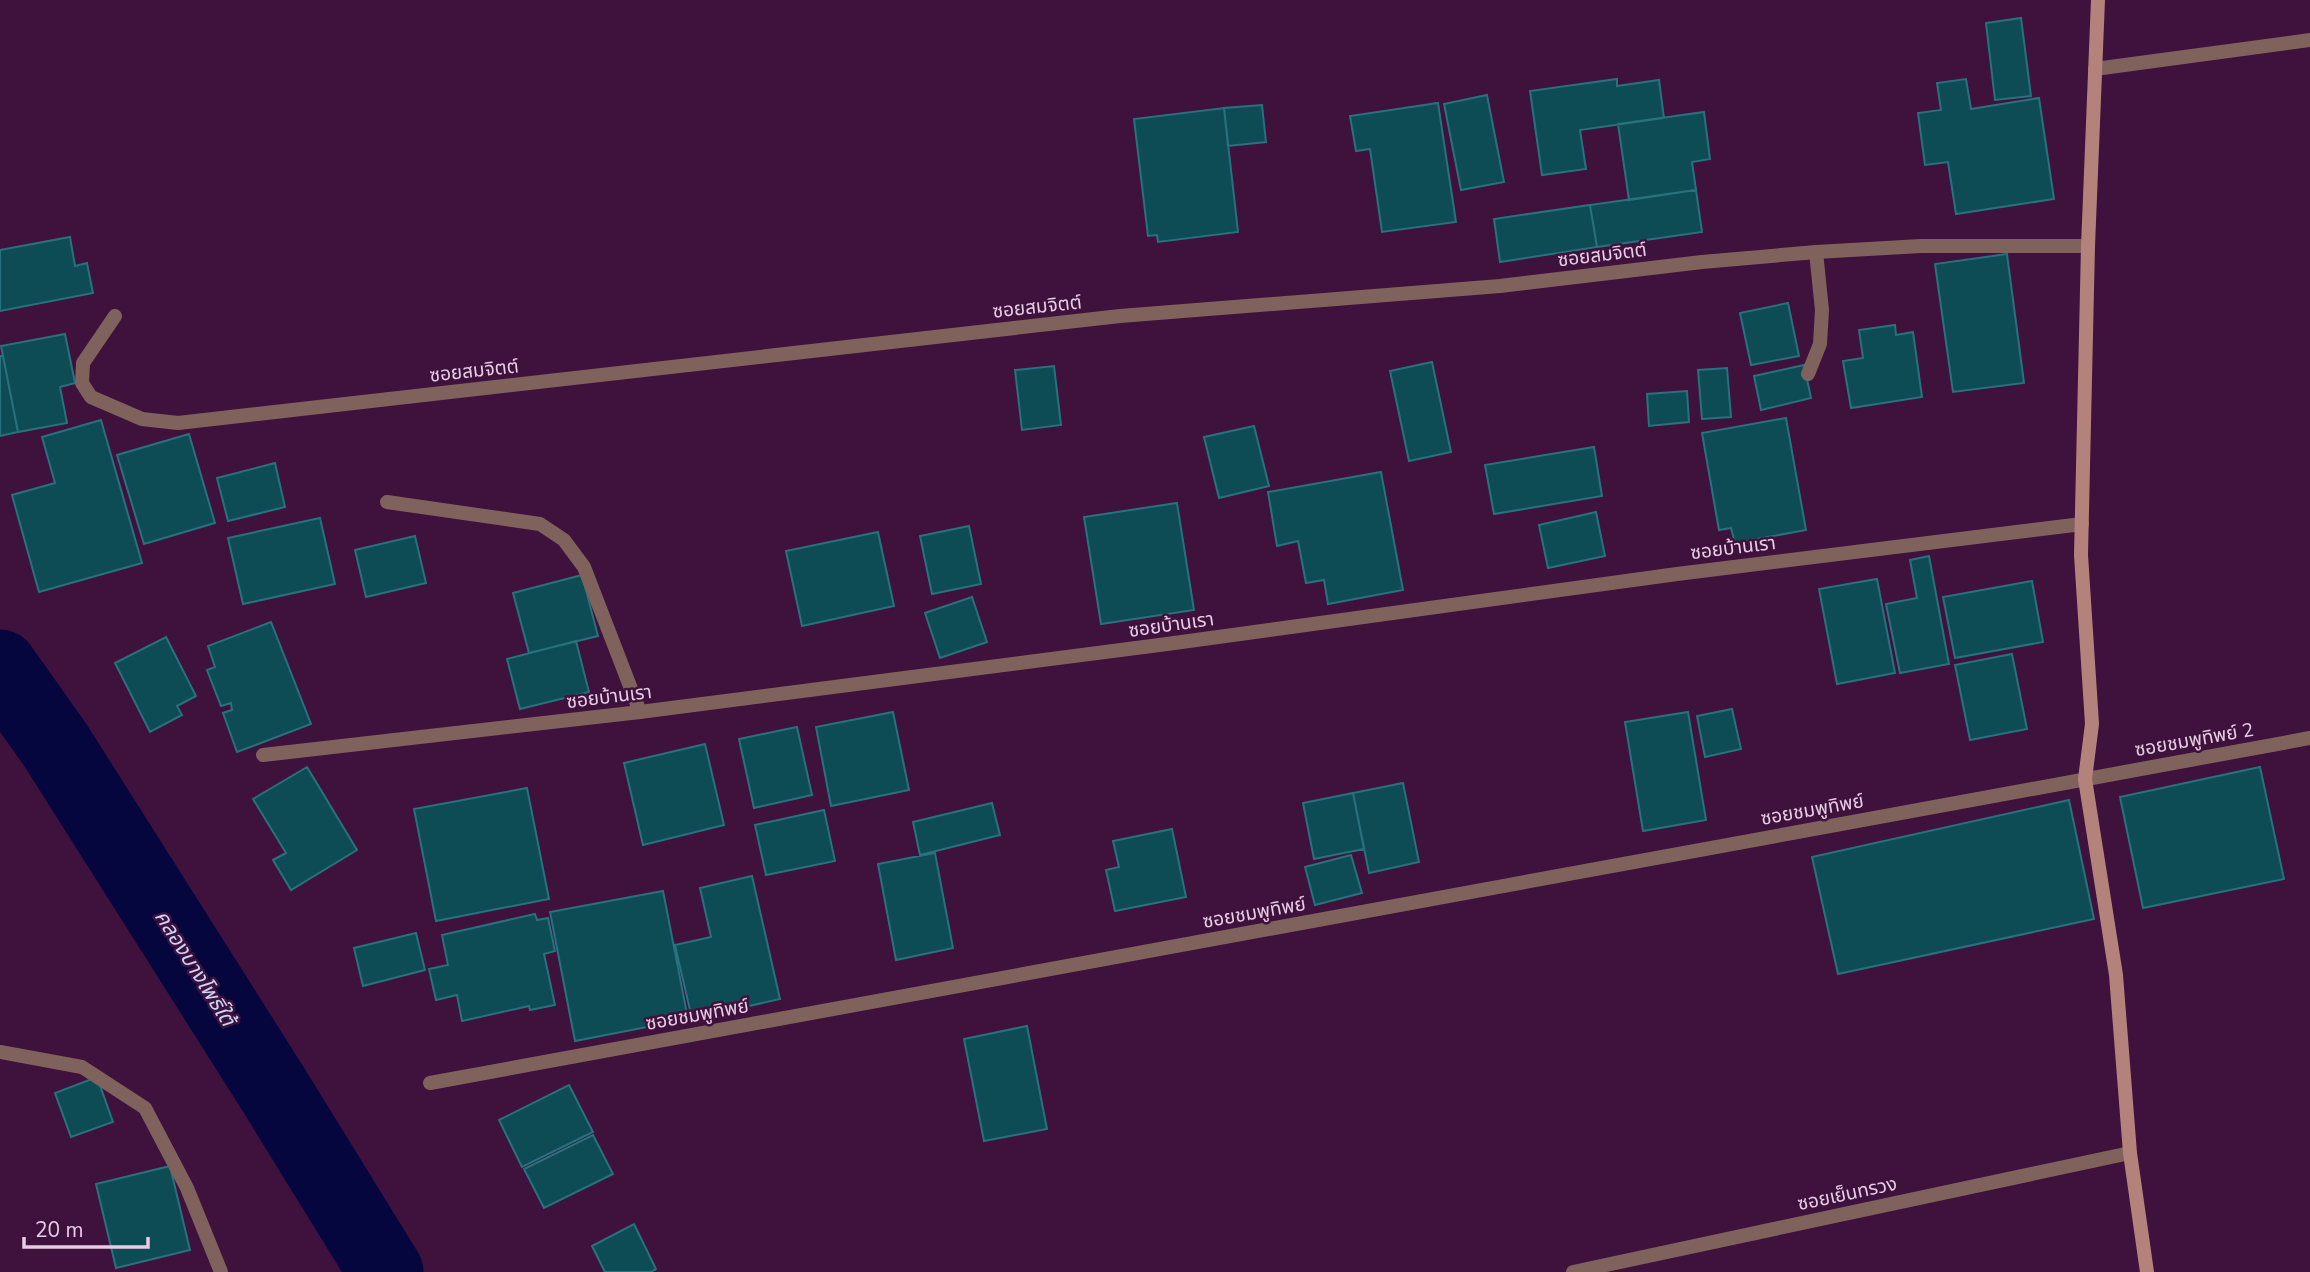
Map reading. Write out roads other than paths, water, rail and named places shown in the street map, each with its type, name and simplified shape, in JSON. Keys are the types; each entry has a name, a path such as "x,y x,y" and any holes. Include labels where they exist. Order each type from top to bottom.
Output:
{"street":[{"path":"2098,0 2088,246 2081,555 2092,724 2085,779 2116,975 2130,1153 2147,1272"},
{"path":"2095,69 2310,40"},
{"name":"ซอยสมจิตต์","path":"115,316 83,363 82,383 90,397 142,419 178,423 1120,316 1500,286 1702,262 1921,246 2088,246"},
{"path":"1808,374 1820,344 1822,310 1816,252"},
{"path":"387,502 540,524 564,540 584,567 640,712"},
{"name":"ซอยบ้านเรา","path":"263,755 640,712 1167,645 1677,573 2082,524"},
{"name":"ซอยชมพูทิพย์ 2","path":"2085,779 2310,738"},
{"name":"ซอยชมพูทิพย์","path":"430,1083 2085,779"},
{"path":"0,1052 82,1067 145,1108 187,1188 221,1272"},
{"name":"ซอยเย็นทรวง","path":"1573,1272 2130,1153"}],"waterway":[{"name":"คลองบางโพธิ์ใต้","path":"0,667 56,746 386,1272"}]}
